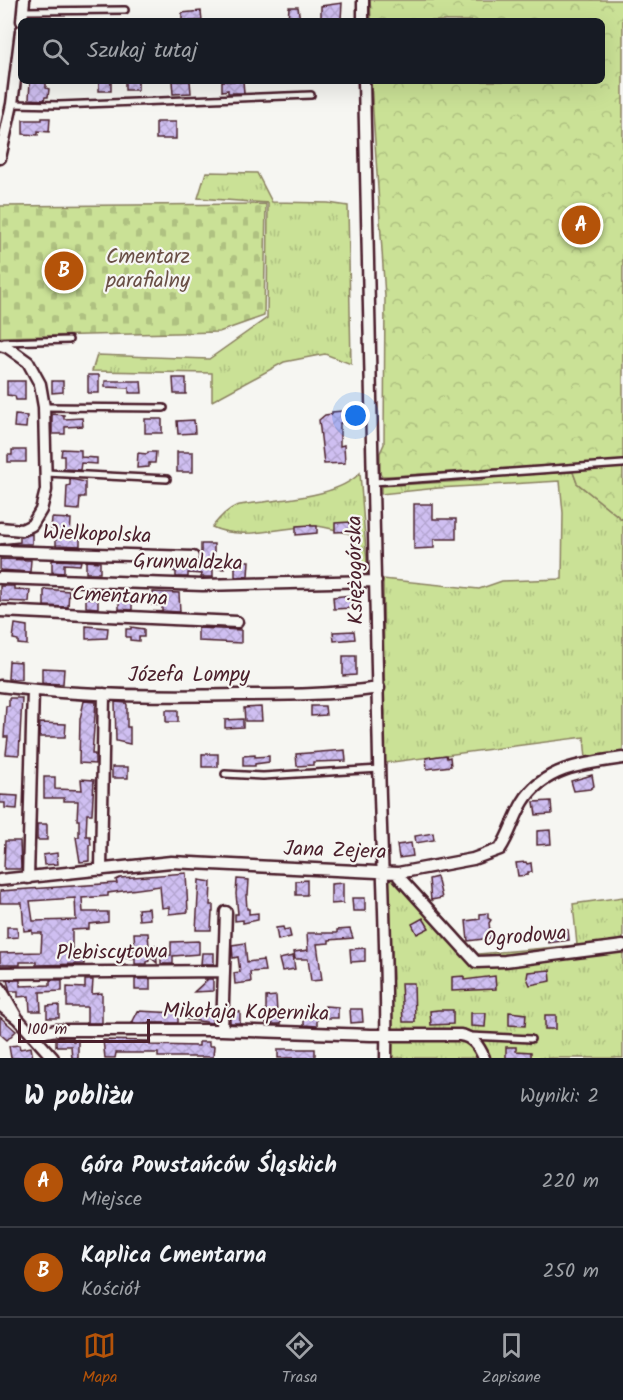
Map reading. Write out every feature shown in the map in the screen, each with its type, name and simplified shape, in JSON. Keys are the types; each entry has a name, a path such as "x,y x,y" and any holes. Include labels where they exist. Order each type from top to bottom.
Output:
{"street":[{"path":"363,0 363,18"},
{"path":"0,158 18,75"},
{"name":"Księżogórska","path":"364,84 386,966 386,1058"},
{"path":"0,344 28,362 40,384 44,407 46,474 46,490 41,510 32,525 22,530 0,528"},
{"name":"Wielkopolska","path":"0,551 193,557"},
{"name":"Grunwaldzka","path":"0,578 203,585 376,581"},
{"name":"Cmentarna","path":"0,611 237,622"},
{"name":"Józefa Lompy","path":"0,686 104,694 185,696 304,694 379,688"},
{"path":"28,878 33,690"},
{"path":"101,870 104,694"},
{"name":"Jana Zejera","path":"0,880 171,862 398,873 473,860 494,852 504,843 522,803 541,782 559,771 578,765 623,758"},
{"name":"Ogrodowa","path":"398,873 399,877 476,962 505,961 623,946"},
{"path":"222,1030 226,912"},
{"name":"Plebiscytowa","path":"0,973 224,971"},
{"path":"0,988 17,1018"},
{"path":"0,1005 17,1018 53,1058"},
{"name":"Mikołaja Kopernika","path":"34,1037 40,1033 56,1030 222,1030 387,1035"},
{"path":"387,1035 469,1036 477,1044 484,1058"}],"lane":[{"path":"23,11 125,10"},
{"path":"12,104 59,105 311,95"},
{"path":"0,344 69,340"},
{"path":"44,407 164,408"},
{"path":"374,482 623,464"},
{"path":"46,474 166,479"},
{"path":"225,774 263,776 380,769"},
{"path":"469,1036 531,1039"}],"green space":[{"path":"370,0 623,0 623,520 577,483 570,464 392,476 382,476 380,473 380,453 384,444 385,297 371,84 605,84 605,18 371,18"},
{"path":"206,172 257,173 272,202 328,203 348,206 351,364 325,354 284,362 212,401 212,373 92,371 97,355 209,359 267,318 268,203 198,198"},
{"name":"Cmentarz parafialny","path":"266,204 264,316 219,332 0,337 0,206"},
{"path":"573,472 577,483 623,520 623,754 586,759 584,737 385,763 383,579 479,589 502,581 562,579 563,513 560,481 438,488 381,494 381,486"},
{"path":"360,473 368,577 350,534 314,526 248,533 223,531 212,527 226,512 236,506 328,491"},
{"path":"406,875 478,954 577,945 573,904 623,897 623,1058 390,1058 390,979 393,979 389,882 390,878"}],"building":[{"path":"342,3 341,18 321,18 321,6"},
{"path":"289,7 298,7 300,18 288,18"},
{"path":"201,11 202,18 182,18 182,13"},
{"path":"30,84 46,84 46,88 49,89 48,97 44,100 29,99"},
{"path":"99,84 111,84 111,91 99,91"},
{"path":"125,84 138,84 138,90 125,90"},
{"path":"172,84 190,84 191,93 173,94"},
{"path":"222,84 243,84 244,93 222,91"},
{"path":"42,118 50,118 49,132 38,131 38,135 23,134 23,120 42,120"},
{"path":"156,122 176,122 176,139 156,139"},
{"path":"88,375 99,375 99,393 88,393"},
{"path":"173,378 186,378 186,394 174,394"},
{"path":"7,381 25,381 25,400 16,400 15,396 7,395"},
{"path":"52,381 63,381 63,392 52,393"},
{"path":"105,381 141,381 142,393 129,393 129,388 105,387"},
{"path":"342,411 340,446 344,445 345,463 324,464 319,420 332,412"},
{"path":"52,414 64,415 64,419 82,418 83,426 65,427 65,434 52,434"},
{"path":"15,415 27,416 26,428 14,427"},
{"path":"145,419 162,419 162,433 145,433"},
{"path":"194,420 195,433 178,434 177,421"},
{"path":"62,449 81,450 81,457 97,458 97,464 81,463 80,470 64,469"},
{"path":"12,450 26,450 26,462 8,462 8,455 12,455"},
{"path":"156,452 155,463 149,463 149,467 137,468 138,453 147,454"},
{"path":"177,452 193,452 193,472 177,472"},
{"path":"70,479 85,482 85,497 80,497 79,510 66,509 67,486 70,485"},
{"path":"414,504 433,504 433,519 456,519 456,539 434,539 434,548 414,549"},
{"path":"52,518 71,519 70,538 80,538 80,546 56,545 56,530 51,529"},
{"path":"350,522 350,524 356,524 356,531 335,532 335,523"},
{"path":"296,526 317,526 317,533 296,535"},
{"path":"32,534 32,544 0,544 20,542 20,537"},
{"path":"201,544 214,544 214,560 224,561 224,569 213,568 213,577 201,577 202,574 188,573 188,577 176,577 176,572 173,571 174,565 196,564 201,560"},
{"path":"0,559 31,560 30,572 0,570"},
{"path":"52,560 81,561 80,565 64,564 64,573 52,572"},
{"path":"86,561 100,562 100,573 86,573"},
{"path":"238,561 249,561 248,576 235,577 235,566 238,566"},
{"path":"0,586 14,586 14,589 30,590 29,602 0,601"},
{"path":"44,589 69,591 68,607 44,606"},
{"path":"153,592 179,593 180,612 162,611 162,605 152,605"},
{"path":"352,595 353,608 334,609 333,597"},
{"path":"86,598 98,599 98,608 86,607"},
{"path":"119,599 132,599 132,610 119,609"},
{"path":"15,624 27,626 27,645 18,644 18,640 13,639"},
{"path":"86,626 108,628 107,638 86,639"},
{"path":"131,627 144,629 144,637 139,637 139,641 126,637 126,629 131,629"},
{"path":"198,628 241,630 241,643 198,641"},
{"path":"354,631 355,639 334,641 333,632"},
{"path":"343,656 356,656 356,675 343,676"},
{"path":"9,661 21,662 21,679 8,679"},
{"path":"42,668 64,669 63,684 42,683"},
{"path":"9,698 22,698 19,755 6,754 8,737 4,737 6,706 9,706"},
{"path":"84,701 96,702 92,754 95,754 95,764 79,763 80,719"},
{"path":"115,702 127,705 130,744 116,741"},
{"path":"311,706 325,706 326,715 311,716"},
{"path":"261,707 262,721 245,721 244,708"},
{"path":"166,710 178,710 178,722 166,722"},
{"path":"243,719 243,727 225,728 225,720"},
{"path":"40,723 66,724 65,737 39,737"},
{"path":"345,750 346,761 313,762 313,765 297,766 296,754"},
{"path":"202,754 218,754 218,767 202,767"},
{"path":"255,755 255,757 269,756 269,762 255,764 255,766 243,766 243,756"},
{"path":"446,755 447,758 450,757 451,766 427,769 426,758"},
{"path":"112,767 128,767 128,778 112,778"},
{"path":"592,775 594,786 590,789 574,791 571,781"},
{"path":"44,777 55,777 55,789 82,790 81,779 94,780 92,814 87,814 86,836 90,836 91,845 89,845 89,861 80,862 76,837 79,837 78,801 44,798"},
{"path":"0,795 18,796 17,809 5,808 5,803 0,803"},
{"path":"551,801 552,814 536,815 534,802"},
{"path":"37,824 47,824 47,840 37,840"},
{"path":"550,830 551,844 537,845 537,831"},
{"path":"433,833 434,840 416,843 415,836"},
{"path":"5,841 20,841 21,869 4,869"},
{"path":"411,843 413,856 399,858 397,845"},
{"path":"57,853 58,864 44,865 43,855"},
{"path":"516,863 531,863 532,872 518,876"},
{"path":"186,873 188,912 169,914 169,907 162,908 160,886 108,893 108,896 82,898 83,912 108,912 108,922 89,924 89,929 72,930 72,952 84,952 84,964 36,965 36,962 20,962 20,965 0,965 0,953 41,952 42,933 32,933 32,930 24,931 22,903 0,903 0,891 117,883 116,880","holes":["75,898 76,920 33,921 30,901"]},
{"path":"437,877 442,898 431,900 429,879"},
{"path":"237,879 249,880 248,895 246,895 247,909 249,909 249,914 258,913 258,920 243,923 243,920 235,921 235,914 238,914"},
{"path":"199,880 211,882 210,905 213,905 213,912 211,930 196,930"},
{"path":"307,880 307,895 296,895 296,881"},
{"path":"343,883 343,903 331,904 331,884"},
{"path":"352,898 365,898 365,911 353,911"},
{"path":"149,908 150,919 139,920 138,909"},
{"path":"488,913 488,918 491,920 489,923 491,938 468,941 466,921 480,919 480,914"},
{"path":"423,918 429,928 417,934 412,924"},
{"path":"7,927 17,927 18,937 7,938"},
{"path":"283,927 284,930 289,929 291,937 278,940 276,928"},
{"path":"350,929 353,938 329,940 329,943 317,944 322,980 311,981 308,959 295,959 294,952 308,950 307,933 337,933 337,930"},
{"path":"568,930 569,940 548,943 546,931"},
{"path":"134,933 148,933 149,946 156,945 157,963 149,956 147,964 135,964 135,958 119,958 119,951 135,950"},
{"path":"199,941 199,954 173,956 173,964 161,964 161,956 171,955 171,942"},
{"path":"245,943 247,962 263,960 265,971 250,972 251,982 235,984 234,973 240,972 238,957 233,958 232,945"},
{"path":"365,948 365,961 351,962 350,949"},
{"path":"202,953 214,953 214,964 201,964"},
{"path":"293,956 295,969 282,971 279,959"},
{"path":"550,970 551,981 530,985 527,978 528,972"},
{"path":"464,976 464,980 495,976 496,989 452,991 452,977"},
{"path":"135,979 150,979 150,990 135,990"},
{"path":"208,979 213,979 213,991 194,992"},
{"path":"7,980 20,980 20,986 50,985 50,980 62,980 62,991 40,992 41,1011 30,1011 29,996 18,997 18,991 10,991"},
{"path":"85,980 93,980 92,994 102,993 102,1023 87,1023 87,1007 67,1007 67,987 85,988"},
{"path":"401,983 414,983 415,1022 403,1022"},
{"path":"276,996 277,1013 281,1013 281,1024 266,1024 266,997"},
{"path":"59,1005 59,1018 47,1018 47,1006"},
{"path":"325,1006 338,1007 338,1018 325,1018"},
{"path":"350,1009 362,1009 363,1022 351,1023"},
{"path":"453,1010 453,1024 431,1025 430,1011"},
{"path":"138,1011 178,1013 178,1023 132,1023"},
{"path":"185,1011 204,1011 204,1014 212,1014 212,1023 185,1019"},
{"path":"230,1011 240,1012 240,1023 230,1023"},
{"path":"509,1012 526,1014 525,1026 509,1025"},
{"path":"304,1013 317,1014 317,1026 304,1025"},
{"path":"471,1013 486,1013 485,1027 471,1026"},
{"path":"545,1015 556,1015 556,1029 545,1029"},
{"path":"0,1017 16,1031 7,1040 0,1034"},
{"path":"56,1038 78,1040 78,1058 72,1058 71,1046 56,1046"},
{"path":"103,1040 150,1041 150,1045 199,1046 199,1042 209,1042 209,1046 214,1046 213,1057 158,1057 158,1053 116,1053 115,1058 105,1058"},
{"path":"19,1045 20,1049 31,1047 33,1058 11,1058 9,1046"},
{"path":"506,1047 516,1047 516,1051 531,1052 531,1058 506,1058"},
{"path":"278,1049 315,1049 315,1058 278,1058"}],"place":[{"name":"Góra Powstańców Śląskich","path":"581,225"},
{"name":"Kaplica Cmentarna","path":"64,271"}]}
